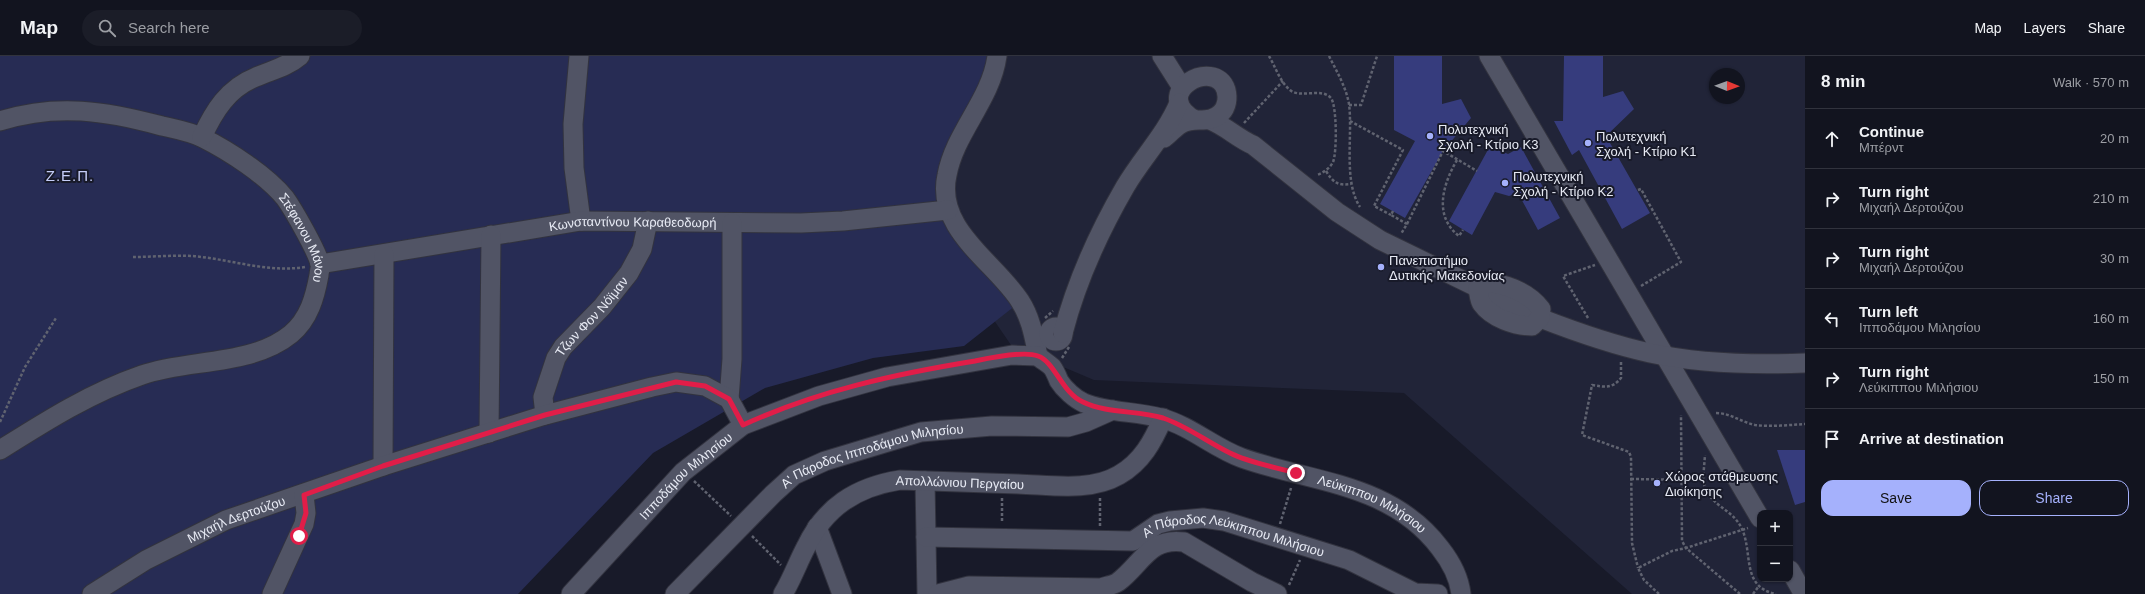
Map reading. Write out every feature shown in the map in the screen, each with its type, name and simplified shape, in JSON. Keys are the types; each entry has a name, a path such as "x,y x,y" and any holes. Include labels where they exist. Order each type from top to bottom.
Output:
{"street":[{"path":"202,137 214,111 240,85 275,71 300,56"},
{"path":"579,56 573,132 574,168 581,221"},
{"path":"997,56 995,72 981,104 962,136 946,176 945,193 948,210 964,237 1020,302 1031,324 1038,356"},
{"path":"1162,56 1180,95 1183,110 1202,120 1224,126 1244,141 1245,129"},
{"path":"1172,56 1186,68 1200,73 1208,73 1222,81 1226,92 1226,104 1232,117 1326,204 1380,240 1478,289 1540,318 1605,341 1665,355 1734,363 1805,363"},
{"path":"1489,56 1665,355 1698,413 1756,522"},
{"path":"1038,356 1056,333 1071,305 1102,232 1125,188 1141,162 1157,143 1174,116 1186,80 1200,73"},
{"path":"1157,143 1181,124 1217,117 1226,104"},
{"name":"Στέφανου Μάνου","path":"0,121 21,114 77,110 128,117 202,137 249,167 284,198 320,264 316,295 307,315 292,334 271,346 242,356 144,374 103,389 73,404 0,450"},
{"name":"Κωνσταντίνου Καραθεοδωρή","path":"320,264 581,221 732,223 843,222 948,210"},
{"name":"Τζων Φον Νόϊμαν","path":"545,415 543,397 556,358 563,347 602,307 629,274 642,249 648,221"},
{"path":"732,223 732,359 729,399 743,425"},
{"path":"489,433 491,235"},
{"path":"383,466 384,254"},
{"name":"Ιπποδάμου Μιλησίου","path":"572,594 683,472 743,425 819,396 888,377 1012,355 1038,356"},
{"name":"Λεύκιππου Μιλήσιου","path":"1038,356 1053,368 1060,382 1072,395 1083,402 1113,410 1163,418 1183,426 1230,454 1351,487 1400,510 1428,533 1444,554 1453,567 1459,581 1461,594"},
{"name":"Μιχαήλ Δερτούζου","path":"92,594 146,560 226,520 304,495 383,466 545,415 676,382 705,386 729,399"},
{"name":"Α' Πάροδος Ιπποδάμου Μιλησίου","path":"675,594 794,475 825,460 921,432 992,426 1068,427 1086,422 1113,410"},
{"name":"Απολλώνιου Περγαίου","path":"783,594 817,527 832,509 862,490 879,483 900,480 1002,484 1084,485 1100,483 1119,475 1130,467 1149,448 1163,418"},
{"path":"925,480 927,594"},
{"path":"272,594 304,524 306,513 304,495"},
{"name":"Α' Πάροδος Λεύκιππου Μιλήσιου","path":"926,538 1133,541 1158,524 1184,518 1203,518 1224,521 1349,560 1416,593 1461,594"},
{"path":"817,527 842,594"},
{"path":"938,594 969,586 1101,588 1118,582 1152,548 1174,540 1184,542 1252,582 1282,591"},
{"path":"1793,575 1803,593"}],"path":[{"path":"1269,56 1283,81 1294,93 1324,94 1331,99 1334,109 1335,154 1333,162 1326,171 1314,176"},
{"path":"1329,56 1346,90 1350,121 1351,184 1355,200 1364,212"},
{"path":"1349,104 1361,105 1377,56"},
{"path":"1245,129 1283,81"},
{"path":"1350,121 1404,150 1374,206 1407,224"},
{"path":"1399,237 1407,224 1443,151 1477,171"},
{"path":"1457,160 1446,181 1443,208 1445,221 1452,230 1459,236 1463,230"},
{"path":"1326,171 1333,182 1340,186 1351,184"},
{"path":"1629,294 1681,262 1641,189 1638,190"},
{"path":"1391,215 1393,211"},
{"path":"133,257 192,256 268,268 291,269 320,264"},
{"path":"1590,320 1563,276 1609,260"},
{"path":"0,422 25,367 56,318"},
{"path":"1628,362 1620,361 1622,367 1621,378 1616,384 1608,388 1592,385 1582,435 1629,452 1631,457 1632,543 1638,568 1644,580 1659,594"},
{"path":"1740,594 1686,548 1682,541 1681,415 1723,413 1744,422 1756,425 1805,424"},
{"path":"1706,452 1702,469 1703,480 1708,495 1715,504 1735,518 1743,530 1748,548 1750,571 1759,586 1767,592 1776,594"},
{"path":"1275,536 1296,473"},
{"path":"1631,479 1703,480"},
{"path":"1100,483 1100,541"},
{"path":"1002,484 1002,539"},
{"path":"1638,568 1672,551 1743,530 1756,522"},
{"path":"1282,591 1305,546"},
{"path":"1753,594 1759,586"}],"shaded area":[{"path":"0,56 997,56 945,193 1020,302 964,346 873,358 765,388 653,453 518,594 0,594"},
{"name":"Πανεπιστήμιο Δυτικής Μακεδονίας","path":"961,56 1805,56 1805,594 1632,594 1404,393 1094,380 1011,345 904,189"}],"building":[{"name":"Πολυτεχνική Σχολή - Κτίριο Κ3","path":"1394,56 1442,56 1442,104 1461,99 1471,118 1443,151 1405,218 1380,204 1415,141 1394,130"},
{"name":"Πολυτεχνική Σχολή - Κτίριο Κ1","path":"1564,56 1603,56 1603,97 1623,91 1634,109 1606,136 1650,213 1622,229 1579,150 1572,155 1554,121 1563,121"},
{"name":"Πολυτεχνική Σχολή - Κτίριο Κ2","path":"1490,146 1508,154 1521,147 1560,218 1538,230 1518,193 1509,196 1495,192 1472,235 1449,221"},
{"path":"1777,450 1805,450 1805,502 1795,505"}],"place":[{"name":"Πολυτεχνική Σχολή - Κτίριο Κ3","path":"1430,136"},
{"name":"Πολυτεχνική Σχολή - Κτίριο Κ1","path":"1588,143"},
{"name":"Πολυτεχνική Σχολή - Κτίριο Κ2","path":"1505,183"},
{"name":"Πανεπιστήμιο Δυτικής Μακεδονίας","path":"1381,267"},
{"name":"Χώρος στάθμευσης Διοίκησης","path":"1657,483"}],"district":[{"name":"Ζ.Ε.Π.","path":"70,176"}],"route":[{"path":"299,536 304,524 306,513 304,495 383,466 545,415 652,387 676,382 691,382 705,386 729,399 743,425 763,416 819,396 888,377 924,369 1012,355 1038,356 1053,368 1060,382 1072,395 1083,402 1113,410 1130,411 1163,418 1183,426 1230,454 1296,473"}]}
